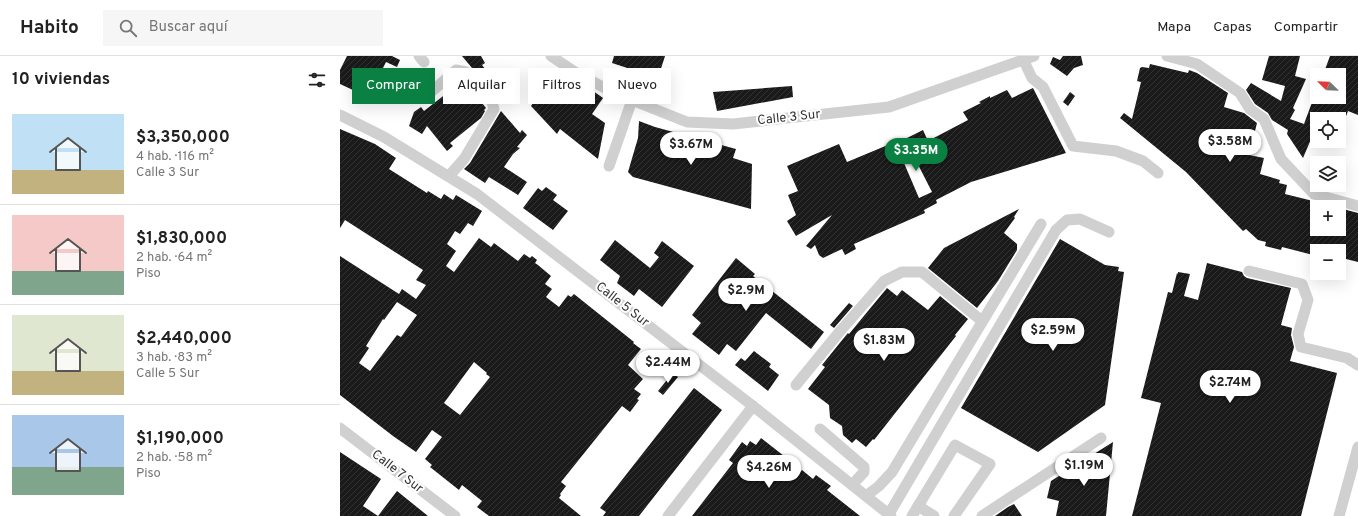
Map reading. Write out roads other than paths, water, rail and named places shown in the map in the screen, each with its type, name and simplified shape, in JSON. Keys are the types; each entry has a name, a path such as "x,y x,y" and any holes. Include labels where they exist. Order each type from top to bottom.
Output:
{"street":[{"name":"Calle 3 Sur","path":"551,56 574,72 603,87"},
{"path":"1167,56 1197,64 1240,93 1250,109 1264,120 1281,159 1314,194 1358,206"},
{"name":"Calle 3 Sur","path":"642,104 687,122 733,124 889,107 1028,58"},
{"path":"1028,58 1032,78 1043,87 1073,146 1116,151 1143,162 1158,173"},
{"path":"435,89 456,70 466,72 492,102 494,109 464,159 449,176"},
{"path":"609,166 631,104"},
{"name":"Calle 5 Sur","path":"340,115 384,137 477,194 753,406 890,515"},
{"path":"890,515 1056,230 1067,220 1080,219 1109,232"},
{"path":"866,496 879,486 892,472 1040,224"},
{"path":"1249,271 1302,284 1308,300 1298,334 1301,347 1347,358 1358,366"},
{"path":"796,385 884,281 902,272 922,272 982,321"},
{"path":"668,516 753,406"},
{"name":"Calle 7 Sur","path":"340,428 455,516"},
{"path":"820,429 864,467 864,472 852,485"},
{"path":"982,516 1101,438"},
{"path":"912,516 955,445 990,464 954,516"},
{"path":"1339,516 1358,447"},
{"path":"918,506 934,516"}]}
